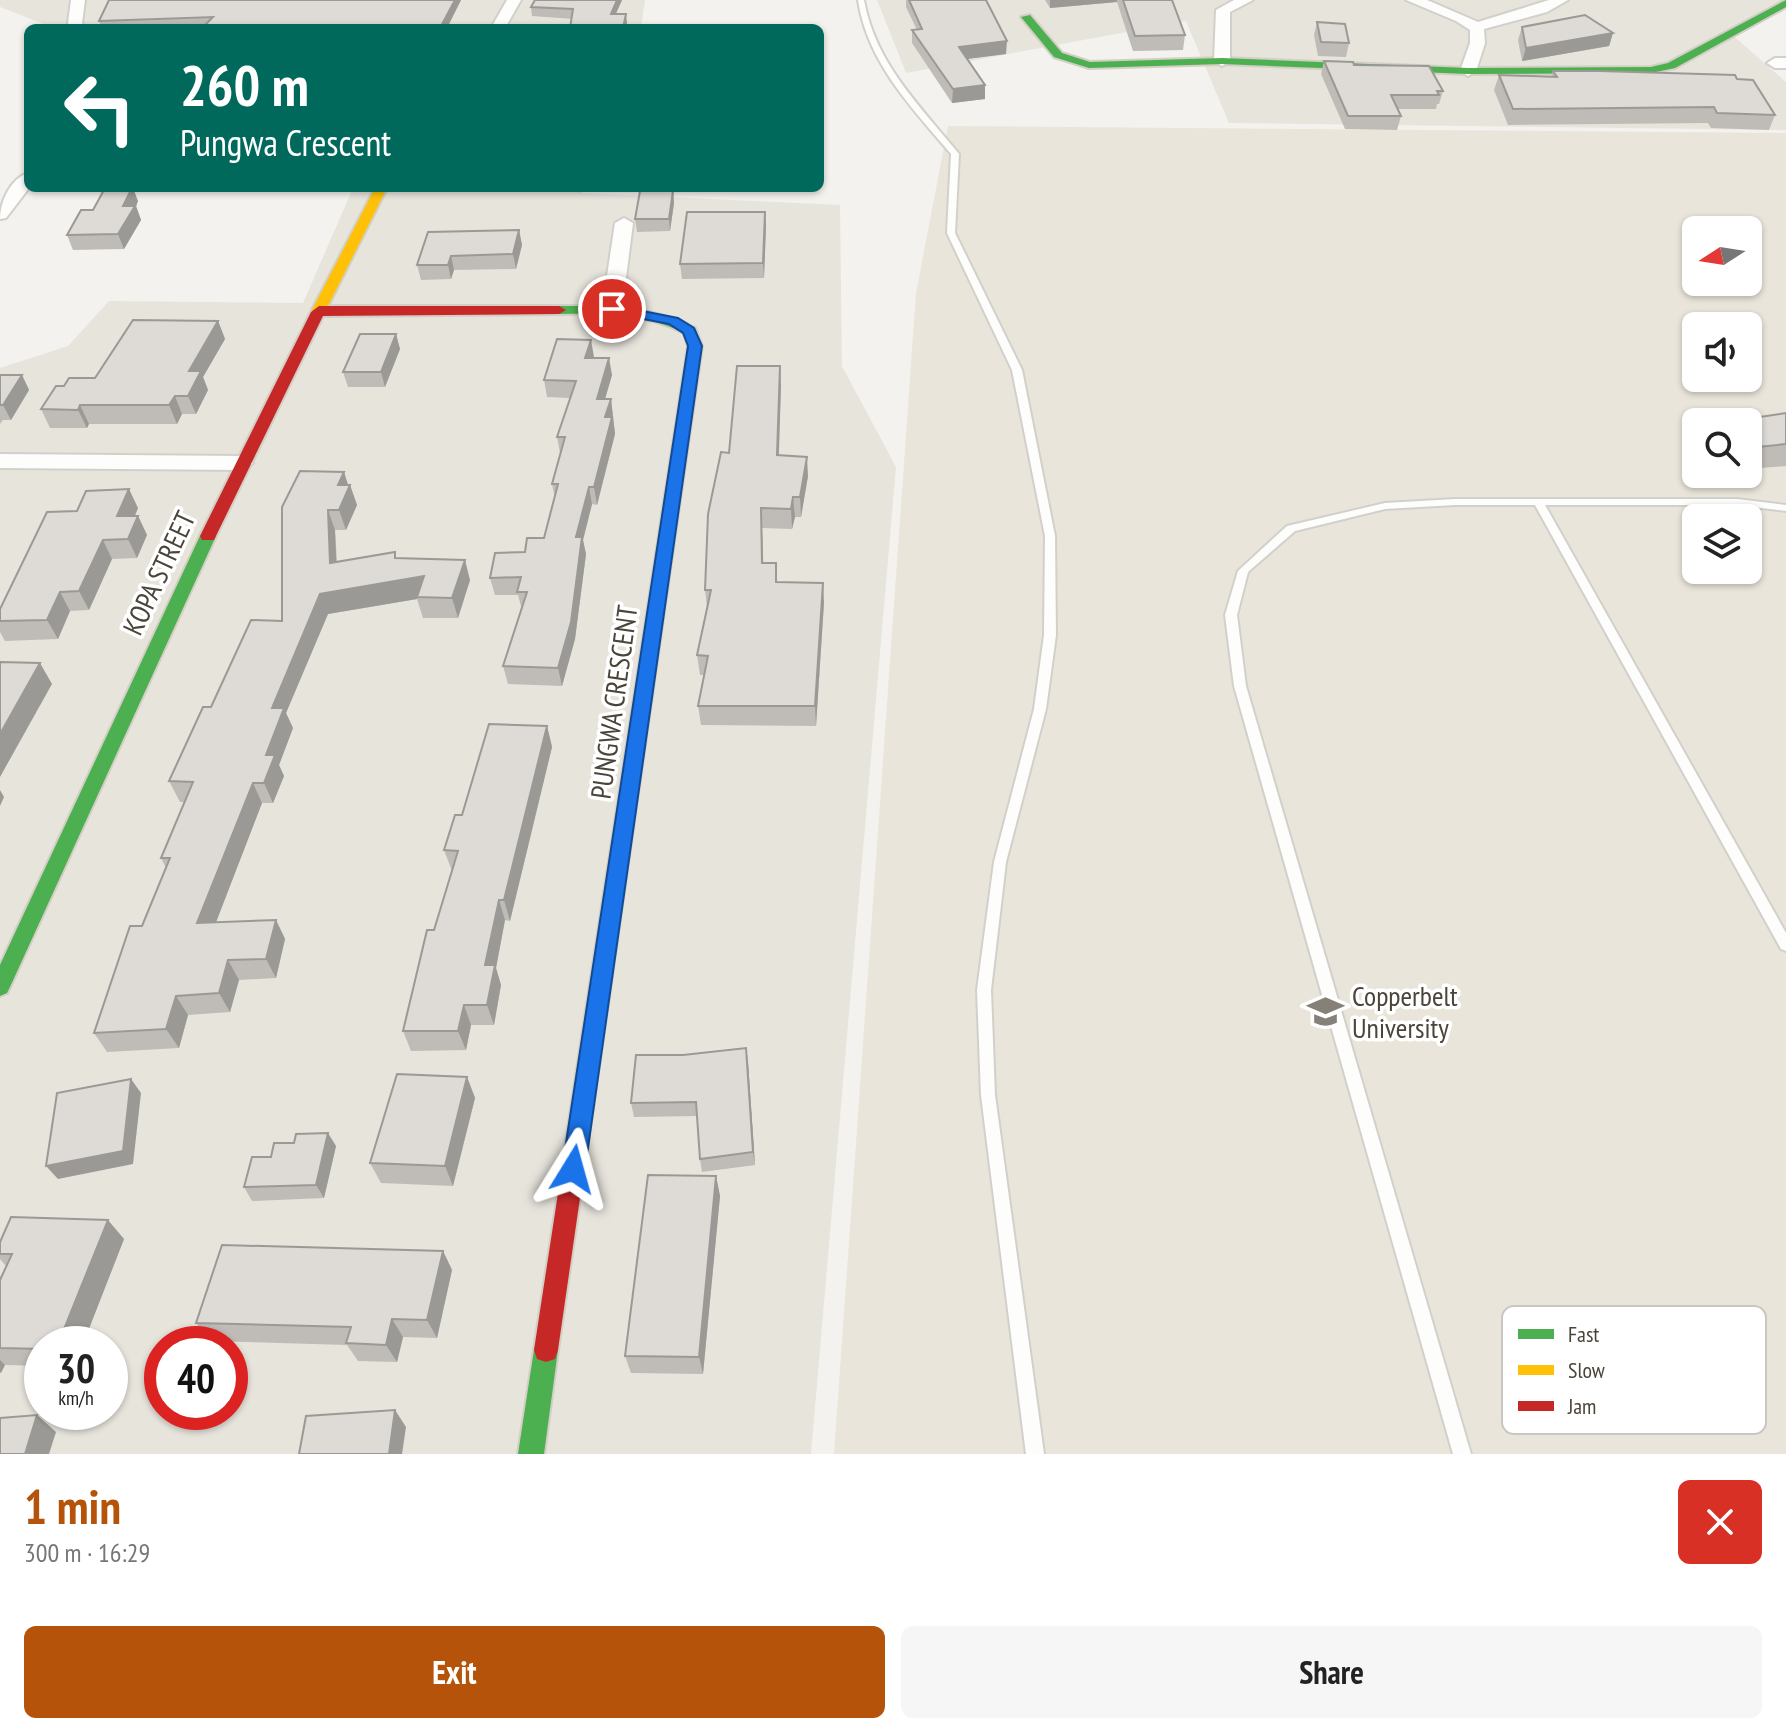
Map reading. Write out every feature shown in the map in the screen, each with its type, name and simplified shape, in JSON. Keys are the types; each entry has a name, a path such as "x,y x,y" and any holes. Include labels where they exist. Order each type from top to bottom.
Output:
{"street":[{"path":"76,24 78,0"},
{"path":"500,24 514,0"},
{"path":"1222,61 1223,10 1246,0"},
{"path":"1413,0 1467,20 1476,27 1479,33 1468,71"},
{"path":"1476,27 1542,9 1561,0"},
{"path":"1026,17 1055,53 1067,62 1117,66 1222,61 1468,71 1621,71 1671,66 1786,3"},
{"path":"0,214 24,183"},
{"name":"KOPA STREET","path":"0,987 242,463 379,192"},
{"path":"612,309 624,223"},
{"name":"PUNGWA CRESCENT","path":"318,312 612,309 673,321 690,331 695,346 531,1454"},
{"path":"0,461 242,463"}],"lane":[{"path":"861,0 863,22 887,68 955,154 956,169 948,213 951,233 1017,370 1050,536 1050,635 1040,709 1000,862 984,990 988,1095 1035,1454"},
{"path":"1462,1454 1240,686 1231,615 1243,571 1291,528 1385,506 1455,502 1737,502 1786,508"},
{"path":"1539,504 1786,945"}],"shaded area":[{"path":"0,0 645,0 642,24 44,24 0,7"},
{"path":"877,0 1786,0 1729,32 1786,82 1786,130 1229,123 1186,21 906,73"},
{"name":"Copperbelt University","path":"948,126 1786,133 1786,1454 834,1454 916,293"},
{"path":"351,192 582,192 840,205 842,366 896,467 811,1454 0,1454 0,368 68,346 109,301 303,303"}],"building":[{"path":"109,0 455,0 442,24 206,24 213,17 99,21"},
{"path":"535,0 617,0 611,14 626,14 624,24 571,24 573,9 531,7"},
{"path":"909,0 986,0 1007,41 959,47 985,85 953,89 912,30 922,29"},
{"path":"1123,0 1172,0 1185,35 1135,36"},
{"path":"1585,15 1613,33 1526,48 1522,27"},
{"path":"1317,22 1345,24 1349,43 1321,42"},
{"path":"1324,61 1353,62 1354,65 1429,66 1443,91 1437,91 1439,95 1391,95 1401,116 1348,116"},
{"path":"1553,71 1735,75 1737,79 1753,80 1775,115 1717,113 1714,107 1513,109 1499,75 1557,77"},
{"path":"103,192 130,192 123,206 135,206 118,234 67,235 81,210 93,210"},
{"path":"640,192 673,192 669,219 635,219"},
{"path":"687,212 765,212 763,263 680,264"},
{"path":"519,230 513,254 451,256 448,265 417,265 428,232"},
{"path":"133,320 218,321 189,371 201,371 188,396 175,396 169,405 80,405 78,410 41,409 56,386 64,386 69,378 95,378"},
{"path":"360,334 396,334 381,372 343,372"},
{"path":"557,339 591,340 585,358 609,358 597,399 611,399 605,417 612,417 594,487 589,487 576,537 582,537 571,622 558,668 503,666 527,592 517,592 521,577 490,578 495,553 525,552 527,538 544,538 558,484 552,484 565,437 557,437 576,381 544,380"},
{"path":"737,366 780,366 777,455 807,457 800,497 793,497 791,509 761,508 762,563 776,563 776,582 823,583 815,706 698,706 708,656 697,655 711,590 705,590 708,514 721,452 729,453"},
{"path":"0,375 22,375 3,405 0,405"},
{"path":"1786,413 1786,444 1762,447 1762,417"},
{"path":"300,471 344,472 338,485 350,485 339,510 328,510 330,563 395,552 395,558 465,560 452,598 417,597 424,576 320,594 272,708 284,708 266,755 275,755 264,783 253,783 197,923 276,920 266,959 228,960 219,993 176,996 166,1029 94,1033 130,926 142,926 170,858 161,858 193,782 169,781 203,707 211,707 251,620 282,621 282,507"},
{"path":"129,489 117,516 138,516 128,539 103,540 79,591 60,592 47,620 0,621 0,609 47,512 77,511 86,491"},
{"path":"0,662 40,663 0,734"},
{"path":"489,724 547,726 504,900 499,900 485,965 495,965 487,1005 464,1005 458,1031 403,1031 427,930 434,930 458,851 444,850 455,815 462,815"},
{"path":"746,1048 753,1152 700,1159 696,1102 631,1103 636,1055 683,1055"},
{"path":"397,1074 467,1077 445,1166 370,1163"},
{"path":"131,1079 123,1151 46,1166 57,1093"},
{"path":"328,1133 316,1185 244,1187 252,1157 271,1157 274,1143 294,1143 296,1134"},
{"path":"648,1175 716,1176 699,1357 625,1356"},
{"path":"11,1217 108,1220 65,1326 24,1326 24,1349 0,1348 0,1280 12,1254 0,1254 0,1242"},
{"path":"222,1245 443,1251 427,1320 392,1319 386,1345 346,1343 351,1327 196,1323"},
{"path":"395,1410 389,1454 299,1454 306,1416"},
{"path":"24,1416 24,1430 32,1430 25,1454 0,1454 0,1418"}],"traffic: fast":[{"path":"1026,17 1058,55 1089,65 1222,61 1468,71 1651,70 1671,66 1786,3"},
{"path":"559,310 610,310 659,318 690,331 695,346 581,1115"},
{"path":"0,987 208,536"},
{"path":"531,1454 546,1350"}],"traffic: slow":[{"path":"319,310 379,192"}],"traffic: jam":[{"path":"208,536 319,310"},
{"path":"318,312 559,310"},
{"path":"546,1350 581,1115"}],"place":[{"name":"Copperbelt University","path":"1326,1012"}],"route":[{"path":"573,1169 695,346 690,331 673,321 612,309"}]}
